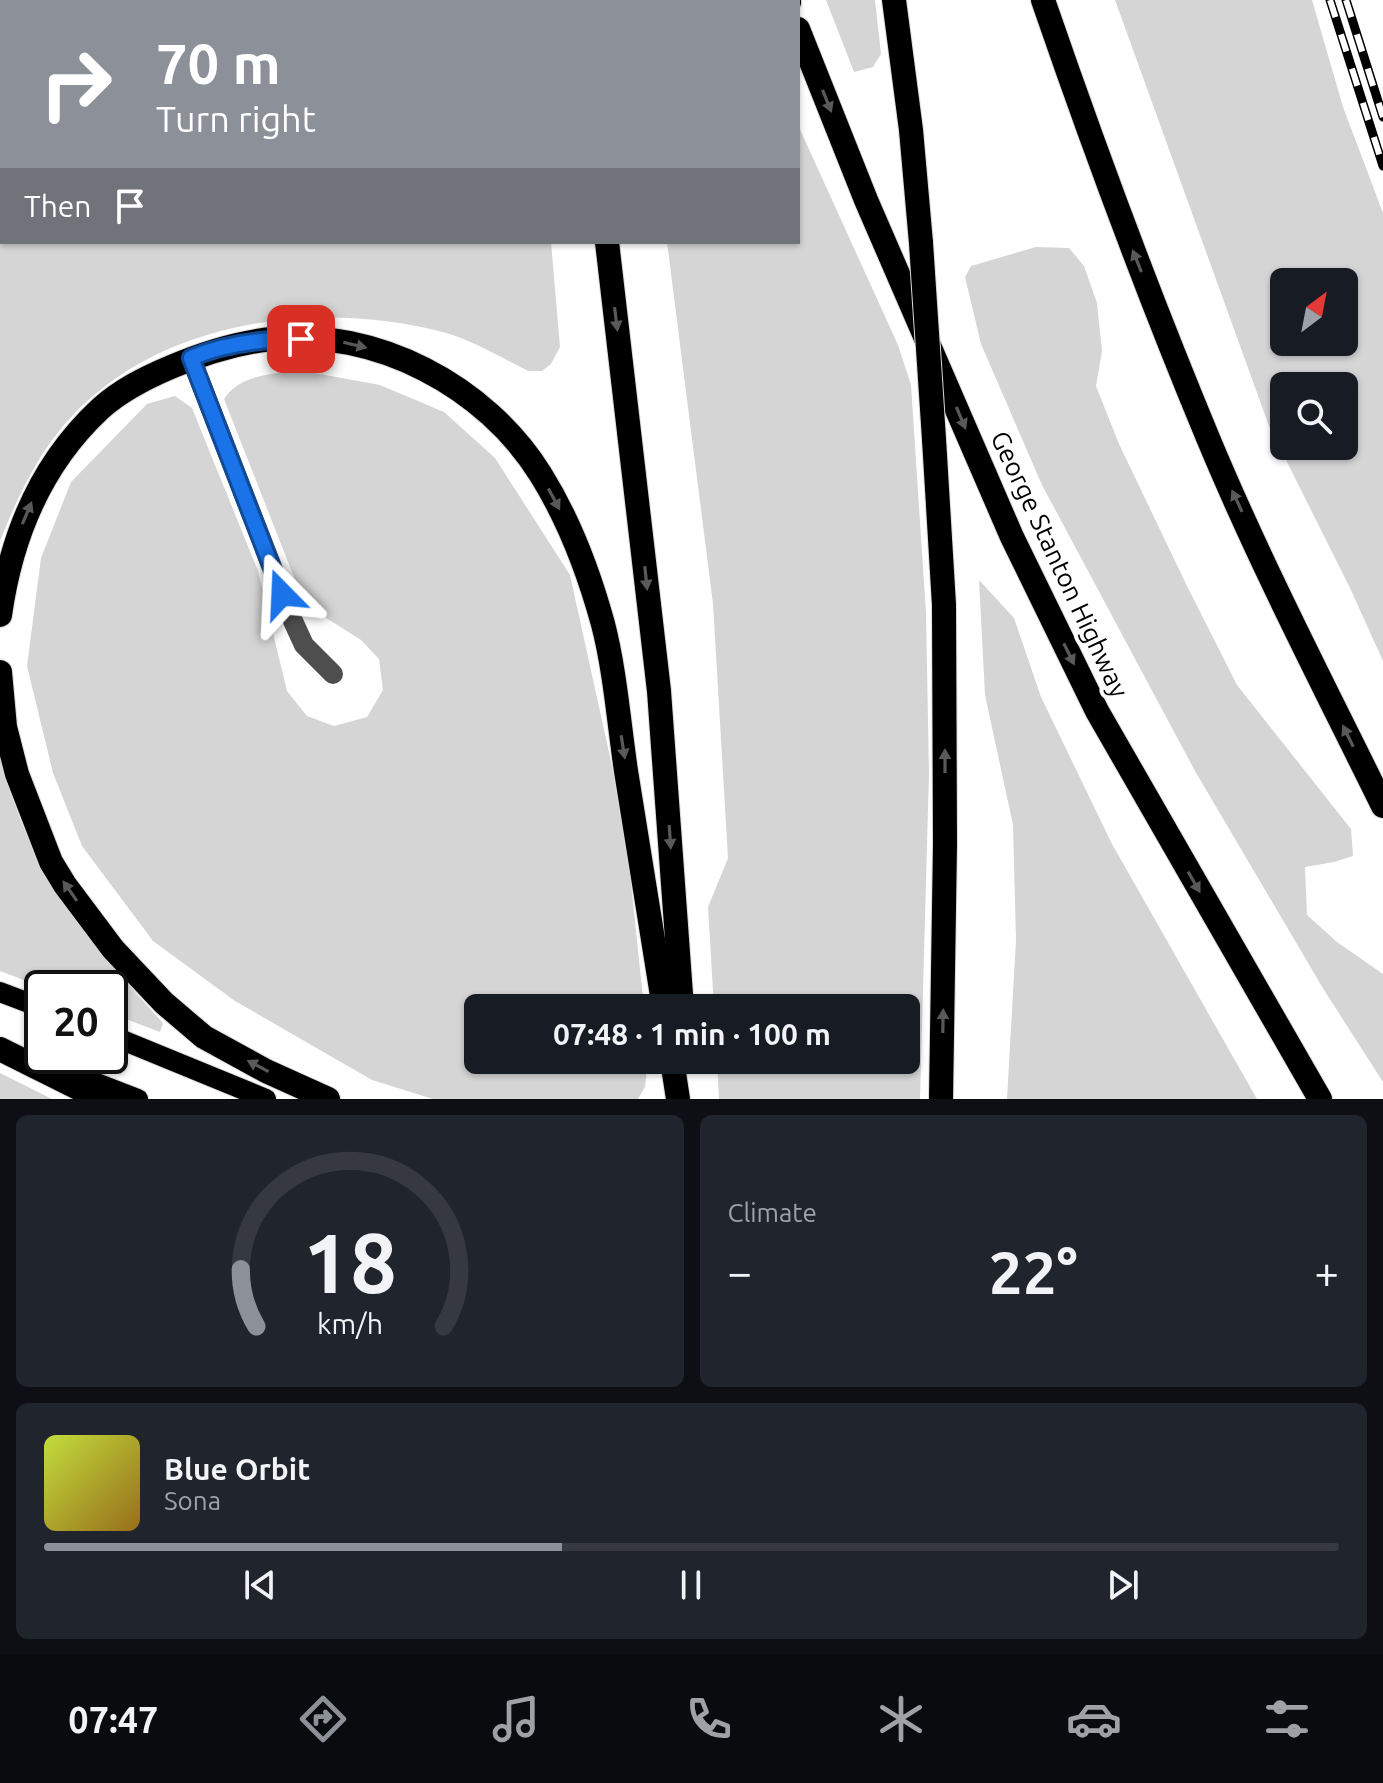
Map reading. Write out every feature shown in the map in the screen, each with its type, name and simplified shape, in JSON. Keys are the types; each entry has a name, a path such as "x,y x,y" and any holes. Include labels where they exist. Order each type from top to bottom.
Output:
{"highway":[{"path":"894,0 911,130 921,243 944,621 941,1099"},
{"path":"1043,0 1128,239 1209,441 1298,635 1383,806"},
{"name":"George Stanton Highway","path":"800,34 866,200 1006,522 1077,671 1104,725 1320,1099"},
{"path":"607,244 659,691 681,994"},
{"path":"0,615 5,580 25,513 54,460 99,409 135,382 231,345 273,339 344,342 383,352 458,388 503,427 539,472 558,505 584,564 603,626 662,994"},
{"path":"0,672 5,727 17,774 51,862 113,949 164,1003 204,1037 266,1071 328,1099"},
{"path":"0,1047 98,1093"},
{"path":"674,1074 678,1099"},
{"path":"685,1074 686,1099"}],"main road":[{"path":"0,992 24,1001"},
{"path":"128,1042 266,1099"},
{"path":"98,1093 138,1099"}],"lane":[{"path":"191,358 293,621 304,645 333,674"}],"shaded area":[{"path":"826,0 875,0 881,54 873,67 854,72"},
{"path":"1115,0 1312,0 1343,107 1383,213 1383,661 1286,460 1358,460 1358,372 1270,372 1270,428"},
{"path":"800,129 898,345 911,385 926,613 929,773 920,1099 719,1099 718,1074 920,1074 920,994 713,994 708,907 728,858 713,604 667,244 800,244"},
{"path":"0,244 551,244 560,347 551,364 542,371 528,371 456,336 394,322 340,318 286,320 232,328 180,344 132,368 89,399 53,439 37,463 0,541"},
{"path":"1036,247 1069,248 1084,266 1097,303 1102,351 1096,386 1119,444 1237,685 1351,829 1353,856 1305,867 1307,915 1337,942 1383,974 1383,1082 1324,990 1195,771 1042,485 981,344 965,277 971,266"},
{"path":"298,370 380,385 444,412 495,458 570,575 625,825 643,994 464,994 464,1074 646,1074 645,1087 638,1099 433,1099 372,1080 235,1001 153,941 82,846 53,773 27,666 41,558 71,482 147,404 175,396 192,408 258,571 287,691 307,716 334,726 367,717 383,690 379,659 361,640 323,616 301,595 224,399 247,380"},
{"path":"979,580 1014,618 1041,697 1112,844 1257,1099 1007,1099 1016,940 1013,825 985,695"},
{"path":"0,748 19,816 41,863 88,935 117,970 24,970 24,980 0,971"},
{"path":"128,983 163,1023 160,1032 128,1020"},
{"path":"0,1073 52,1099 0,1099"}],"railway":[{"path":"1330,0 1383,166"},
{"path":"1346,0 1383,117"}],"route":[{"path":"282,594 191,358 231,345 301,339"}]}
